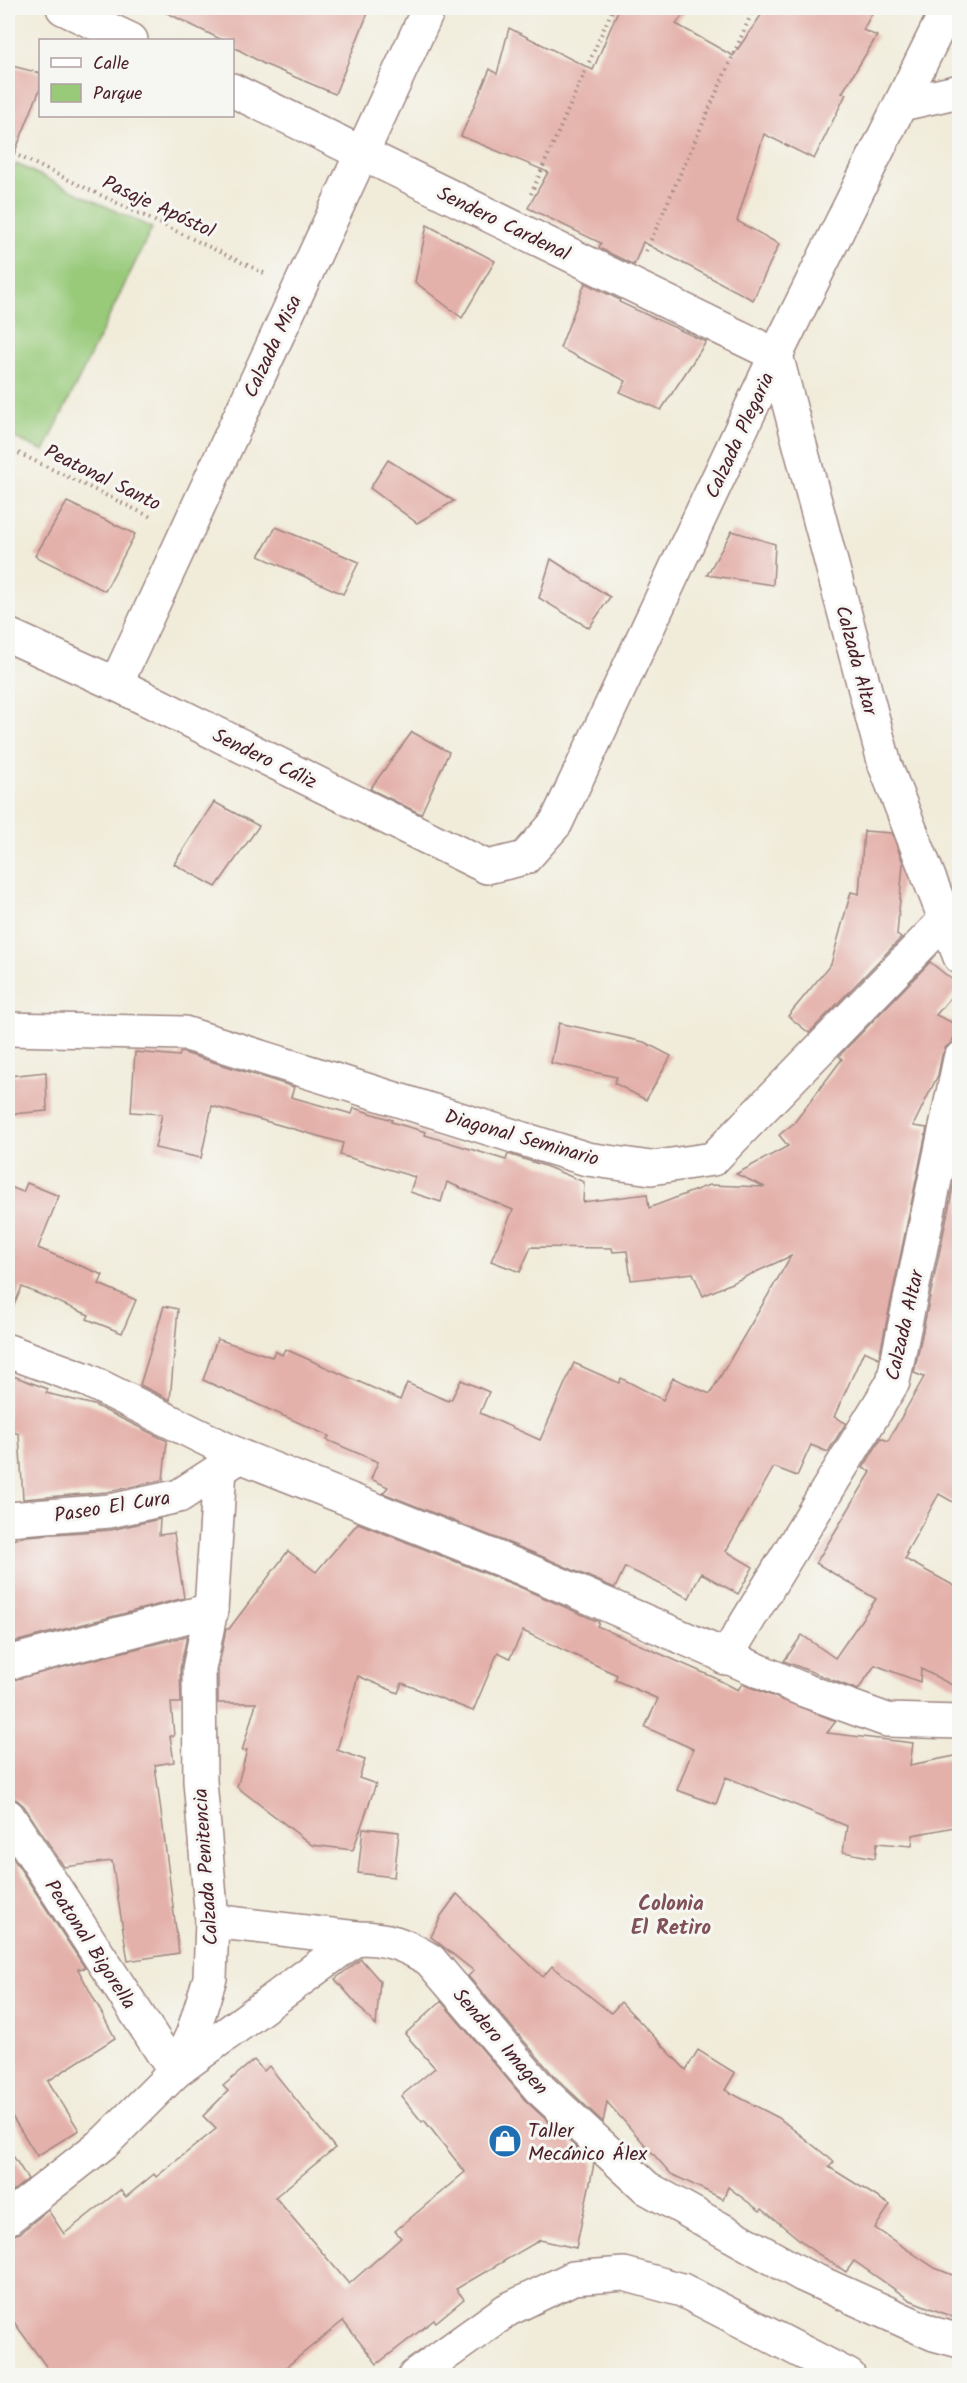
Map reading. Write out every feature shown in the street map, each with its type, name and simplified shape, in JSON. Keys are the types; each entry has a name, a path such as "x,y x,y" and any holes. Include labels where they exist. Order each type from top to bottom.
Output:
{"street":[{"path":"63,8 129,39"},
{"name":"Calzada Misa","path":"116,684 360,152 429,8"},
{"name":"Calzada Plegaria","path":"525,858 556,823 776,355 948,8"},
{"name":"Sendero Cardenal","path":"234,91 776,355"},
{"path":"902,104 960,91"},
{"name":"Calzada Altar","path":"776,355 885,765 960,957"},
{"name":"Sendero Cáliz","path":"8,635 116,684 487,867 525,858"},
{"name":"Diagonal Seminario","path":"8,1029 184,1033 587,1159 651,1168 713,1159 946,919"},
{"name":"Calzada Altar","path":"725,1658 893,1382 960,1059"},
{"path":"8,1351 87,1380 230,1463 522,1568 725,1658 804,1690 887,1720 960,1722"},
{"name":"Paseo El Cura","path":"8,1520 110,1511 179,1496 230,1463"},
{"name":"Calzada Penitencia","path":"8,2218 106,2141 175,2072 193,2033 210,1978 212,1921 200,1781 199,1669 211,1610 230,1463"},
{"path":"8,1663 211,1610"},
{"name":"Peatonal Bigorella","path":"8,1816 175,2072"},
{"name":"Sendero Imagen","path":"212,1921 357,1938 382,1938 408,1946 430,1960 540,2089 647,2188 803,2276 934,2334 960,2341"},
{"path":"175,2072 357,1938"},
{"path":"415,2376 507,2310 573,2278 624,2274 682,2290 769,2332 849,2376"}],"path":[{"path":"516,229 613,8"},
{"path":"631,285 754,8"},
{"name":"Pasaje Apóstol","path":"8,151 298,289"},
{"name":"Peatonal Santo","path":"8,448 186,533"}],"green space":[{"path":"16,164 152,228 44,451 8,435 8,181"}],"building":[{"path":"157,8 370,8 335,94 264,64 234,47 234,39 220,39"},
{"path":"619,8 688,8 676,24 733,56 766,8 875,8 863,30 877,36 842,93 846,94 814,159 764,134 737,221 779,244 753,300 643,242 634,265 599,248 601,243 528,208 548,172 461,136 490,69 497,74 509,28 593,70"},
{"path":"8,65 39,73 39,92 8,167"},
{"path":"427,225 495,261 462,318 415,282"},
{"path":"585,283 620,300 619,302 706,342 661,410 620,392 626,381 560,348"},
{"path":"388,460 454,501 417,523 370,488"},
{"path":"67,502 135,534 105,591 35,556"},
{"path":"276,527 359,562 343,594 259,556"},
{"path":"732,531 775,544 773,585 707,575"},
{"path":"551,559 610,597 589,628 539,598"},
{"path":"412,732 449,752 421,814 370,789"},
{"path":"214,802 259,826 216,887 174,864"},
{"path":"864,831 892,833 903,863 897,935 901,938 809,1033 788,1016 831,964 851,892 859,894"},
{"path":"930,962 960,986 936,1015 960,1026 942,1055 938,1075 913,1126 927,1128 879,1358 864,1351 834,1417 846,1423 828,1452 811,1445 797,1476 774,1467 726,1551 753,1567 738,1594 701,1573 689,1598 625,1567 615,1588 383,1493 388,1487 371,1479 378,1462 327,1440 329,1436 203,1380 217,1339 272,1357 275,1351 282,1355 285,1349 400,1400 407,1383 448,1401 451,1400 461,1380 489,1392 480,1413 540,1440 574,1363 619,1383 621,1378 663,1400 673,1378 710,1394 791,1256 703,1296 693,1273 631,1280 627,1251 613,1252 612,1248 531,1247 520,1272 491,1261 513,1210 447,1182 441,1202 410,1192 415,1177 340,1155 343,1143 212,1106 201,1158 155,1148 162,1114 131,1112 135,1052 179,1056 181,1052 294,1087 291,1097 352,1114 354,1108 426,1132 425,1135 506,1160 508,1154 545,1166 584,1182 583,1202 647,1194 649,1208 709,1185 765,1187 736,1174 788,1146 779,1135 794,1123 842,1059 839,1056"},
{"path":"559,1023 644,1042 671,1056 646,1100 614,1083 617,1077 551,1063"},
{"path":"46,1072 47,1111 11,1114 8,1076"},
{"path":"960,1154 960,1506 939,1494 906,1553 908,1554 905,1559 960,1589 960,1689 921,1669 920,1682 875,1665 858,1690 784,1661 802,1635 835,1658 876,1599 816,1563 871,1472 863,1468 881,1438 888,1441 924,1377 914,1373"},
{"path":"27,1183 59,1196 38,1248 103,1275 99,1284 136,1300 122,1333 87,1319 89,1315 22,1287 8,1319 8,1186 23,1192"},
{"path":"164,1306 178,1309 170,1400 140,1385"},
{"path":"8,1374 48,1389 46,1393 94,1405 167,1441 163,1480 107,1492 23,1499 19,1434 8,1430"},
{"path":"160,1519 159,1535 174,1533 184,1598 14,1642 8,1611 8,1541 26,1536 111,1530"},
{"path":"358,1523 515,1585 599,1622 597,1626 738,1690 742,1684 836,1721 827,1733 913,1743 910,1765 960,1755 960,1826 913,1835 912,1846 877,1843 875,1858 843,1852 847,1826 726,1777 716,1804 677,1790 693,1749 645,1727 658,1699 615,1680 617,1675 523,1631 510,1658 498,1652 473,1711 402,1683 398,1693 358,1676 337,1750 365,1760 359,1778 376,1784 353,1850 312,1845 237,1787 247,1750 242,1751 256,1703 218,1703 218,1671 226,1629 229,1629 288,1551 316,1572"},
{"path":"187,1636 180,1669 181,1703 171,1703 174,1736 170,1736 174,1762 155,1765 179,1953 128,1961 112,1861 64,1867 24,1806 8,1797 8,1681"},
{"path":"363,1828 399,1832 394,1877 358,1873"},
{"path":"8,1850 85,1968 78,1969 115,2038 48,2081 79,2130 37,2156 8,2110"},
{"path":"457,1894 543,1977 552,1966 611,2013 621,2002 686,2070 698,2050 735,2073 725,2090 779,2118 834,2162 829,2167 890,2205 875,2228 935,2268 960,2278 960,2320 910,2300 854,2261 846,2272 812,2250 762,2209 760,2211 728,2187 723,2199 671,2174 607,2102 603,2122 554,2076 468,1976 474,1971 431,1937 441,1916"},
{"path":"361,1959 380,1981 376,2026 335,1979"},
{"path":"441,2001 526,2101 594,2164 576,2248 540,2240 456,2289 464,2299 377,2364 343,2321 275,2376 53,2376 8,2314 8,2236 20,2233 48,2210 64,2234 120,2190 126,2197 154,2174 156,2177 216,2129 203,2116 228,2091 223,2086 254,2060 264,2071 269,2066 335,2148 275,2197 349,2284 401,2238 395,2231 465,2172 424,2120 422,2122 401,2096 435,2068 405,2034"},
{"path":"8,2148 28,2179 8,2195"}],"place":[{"name":"Taller Mecánico Álex","path":"505,2141"}],"district":[{"name":"Colonia El Retiro","path":"671,1915"}]}
